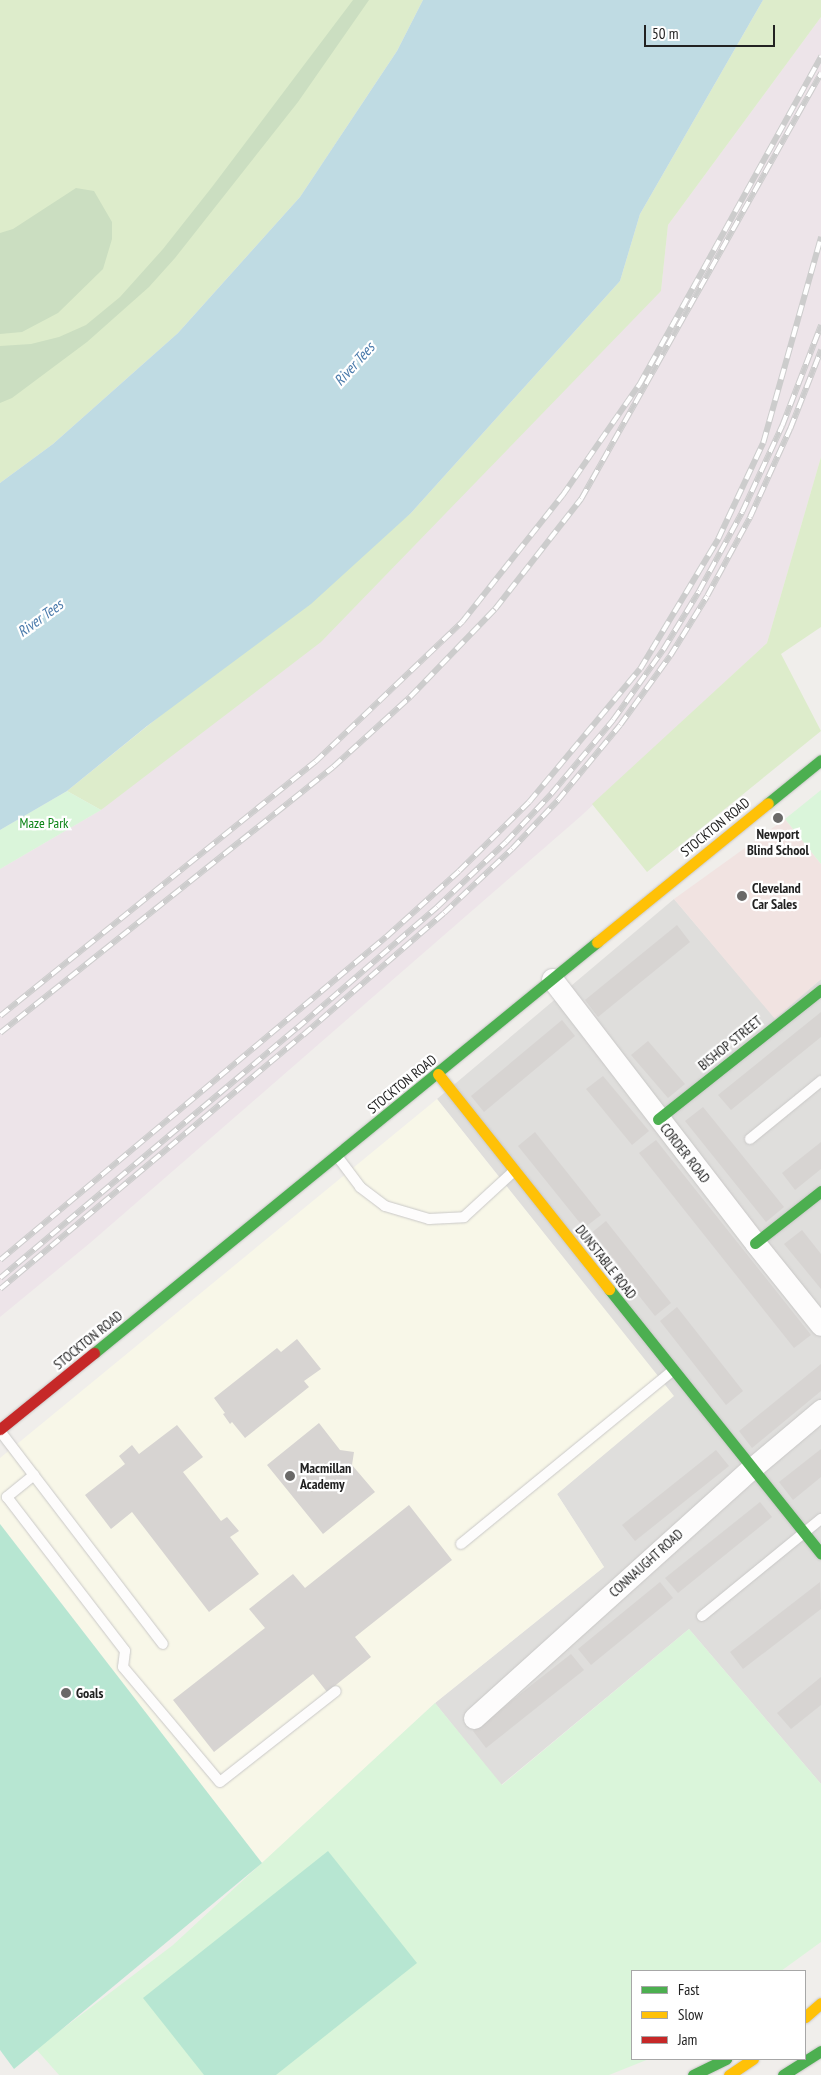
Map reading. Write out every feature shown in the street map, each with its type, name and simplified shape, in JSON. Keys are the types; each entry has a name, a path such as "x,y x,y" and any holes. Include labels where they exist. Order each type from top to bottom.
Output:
{"main road":[{"name":"STOCKTON ROAD","path":"0,1430 821,760"},
{"name":"BISHOP STREET","path":"658,1119 821,990"},
{"name":"DUNSTABLE ROAD","path":"438,1074 751,1469 821,1554"},
{"path":"755,1243 821,1191"},
{"path":"806,2016 821,2003"},
{"path":"783,2075 821,2051"},
{"path":"800,2075 821,2057"},
{"path":"693,2075 724,2060"},
{"path":"729,2075 752,2060"}],"street":[{"name":"CORDER ROAD","path":"552,979 658,1119 821,1325"},
{"name":"CONNAUGHT ROAD","path":"474,1718 751,1469 821,1410"}],"lane":[{"path":"750,1139 821,1081"},
{"path":"337,1156 360,1187 385,1206 428,1220 464,1217 514,1170"},
{"path":"461,1544 673,1371"},
{"path":"0,1430 163,1644"},
{"path":"34,1475 7,1497 126,1651 123,1666 220,1782 336,1691"},
{"path":"702,1616 821,1519"}],"shaded area":[{"path":"821,17 821,457 767,643 581,816 90,1243 0,1317 0,869 101,810 661,291 668,225"},
{"path":"785,819 821,864 821,979 775,1019 674,899"},
{"path":"674,899 775,1018 821,979 821,1784 689,1629 501,1785 435,1703 604,1567 557,1494 673,1396 437,1099"},
{"name":"Macmillan Academy","path":"437,1099 674,1396 557,1494 604,1567 435,1703 262,1863 0,1524 0,1458"}],"green space":[{"path":"0,0 423,0 397,51 300,197 178,333 53,444 0,483"},
{"path":"353,0 369,0 298,102 175,258 149,287 87,342 12,398 0,403 0,346 31,344 59,337 86,325 120,297 163,249 212,187"},
{"path":"763,0 821,0 821,17 668,225 661,291 321,642 101,810 67,791 411,513 620,281 640,214"},
{"path":"76,188 94,191 112,222 112,239 103,269 58,313 22,332 0,334 0,233 13,229"},
{"path":"821,457 821,627 781,654 821,731 647,872 592,804 767,643"},
{"path":"821,790 821,864 785,819"},
{"name":"Maze Park","path":"67,791 101,810 0,869 0,830"},
{"name":"Goals","path":"0,1524 262,1863 14,2069 0,2050"},
{"path":"689,1629 821,1784 821,1942 782,1970 631,1970 631,2060 646,2060 609,2075 59,2075 36,2049 173,1945 435,1703 502,1785"},
{"path":"328,1851 417,1963 276,2075 204,2075 143,1998"}],"water":[{"name":"River Tees","path":"423,0 763,0 640,214 620,281 411,513 311,604 147,726 67,791 0,830 0,483 53,444 178,333 300,197 397,51"}],"building":[{"path":"677,925 690,942 598,1017 585,1000"},
{"path":"821,1012 821,1037 731,1110 718,1095"},
{"path":"562,1020 575,1036 484,1112 471,1096"},
{"path":"648,1041 685,1084 668,1098 631,1055"},
{"path":"603,1076 649,1131 632,1145 586,1089"},
{"path":"703,1107 784,1207 766,1222 685,1121"},
{"path":"535,1132 601,1215 584,1228 518,1146"},
{"path":"656,1140 811,1335 794,1348 639,1153"},
{"path":"821,1142 821,1169 795,1190 782,1173"},
{"path":"606,1221 671,1303 655,1316 590,1234"},
{"path":"802,1230 821,1254 821,1289 784,1244"},
{"path":"677,1307 743,1391 726,1405 660,1321"},
{"path":"297,1339 321,1369 304,1381 309,1387 245,1438 232,1422 230,1424 223,1414 225,1413 214,1398 277,1348 281,1352"},
{"path":"821,1364 821,1391 752,1448 739,1431"},
{"path":"319,1423 340,1450 354,1452 352,1465 375,1492 323,1534 267,1465"},
{"path":"177,1425 203,1457 183,1472 221,1521 227,1517 239,1531 230,1537 259,1574 209,1612 132,1512 111,1529 85,1495 125,1464 119,1456 132,1445 139,1454"},
{"path":"821,1449 821,1477 793,1500 779,1482"},
{"path":"716,1450 729,1466 635,1541 622,1525"},
{"path":"760,1502 772,1517 678,1593 665,1578"},
{"path":"409,1505 452,1560 355,1637 371,1657 327,1692 313,1674 214,1752 173,1700 265,1628 249,1609 293,1574 305,1588"},
{"path":"660,1582 673,1598 591,1665 578,1649"},
{"path":"820,1582 821,1609 743,1669 730,1652"},
{"path":"571,1654 584,1670 486,1748 473,1731"},
{"path":"821,1677 821,1705 791,1729 777,1713"}],"railway":[{"path":"0,1016 315,762 462,622 562,496 639,385 821,56"},
{"path":"0,1033 333,767 410,697 495,609 581,499 821,73"},
{"path":"0,1260 386,937 459,871 529,802 640,669 718,539 763,443 821,237"},
{"path":"0,1278 297,1028 437,907 506,842 551,794 613,720 663,650 699,591 742,512 782,426 821,325"},
{"path":"0,1289 303,1035 444,913 512,849 558,800 620,725 670,656 707,596 750,517 790,429 821,350"}],"traffic: fast":[{"path":"768,803 821,760"},
{"path":"94,1353 597,942"},
{"path":"658,1119 821,990"},
{"path":"755,1243 821,1191"},
{"path":"609,1289 821,1554"},
{"path":"783,2075 821,2051"},
{"path":"693,2075 724,2060"}],"traffic: slow":[{"path":"597,942 768,803"},
{"path":"438,1074 609,1289"},
{"path":"806,2016 821,2003"},
{"path":"729,2075 752,2060"}],"traffic: jam":[{"path":"0,1429 94,1353"}],"place":[{"name":"Newport Blind School","path":"778,818"},
{"name":"Cleveland Car Sales","path":"742,896"},
{"name":"Macmillan Academy","path":"290,1476"},
{"name":"Goals","path":"66,1693"}]}
